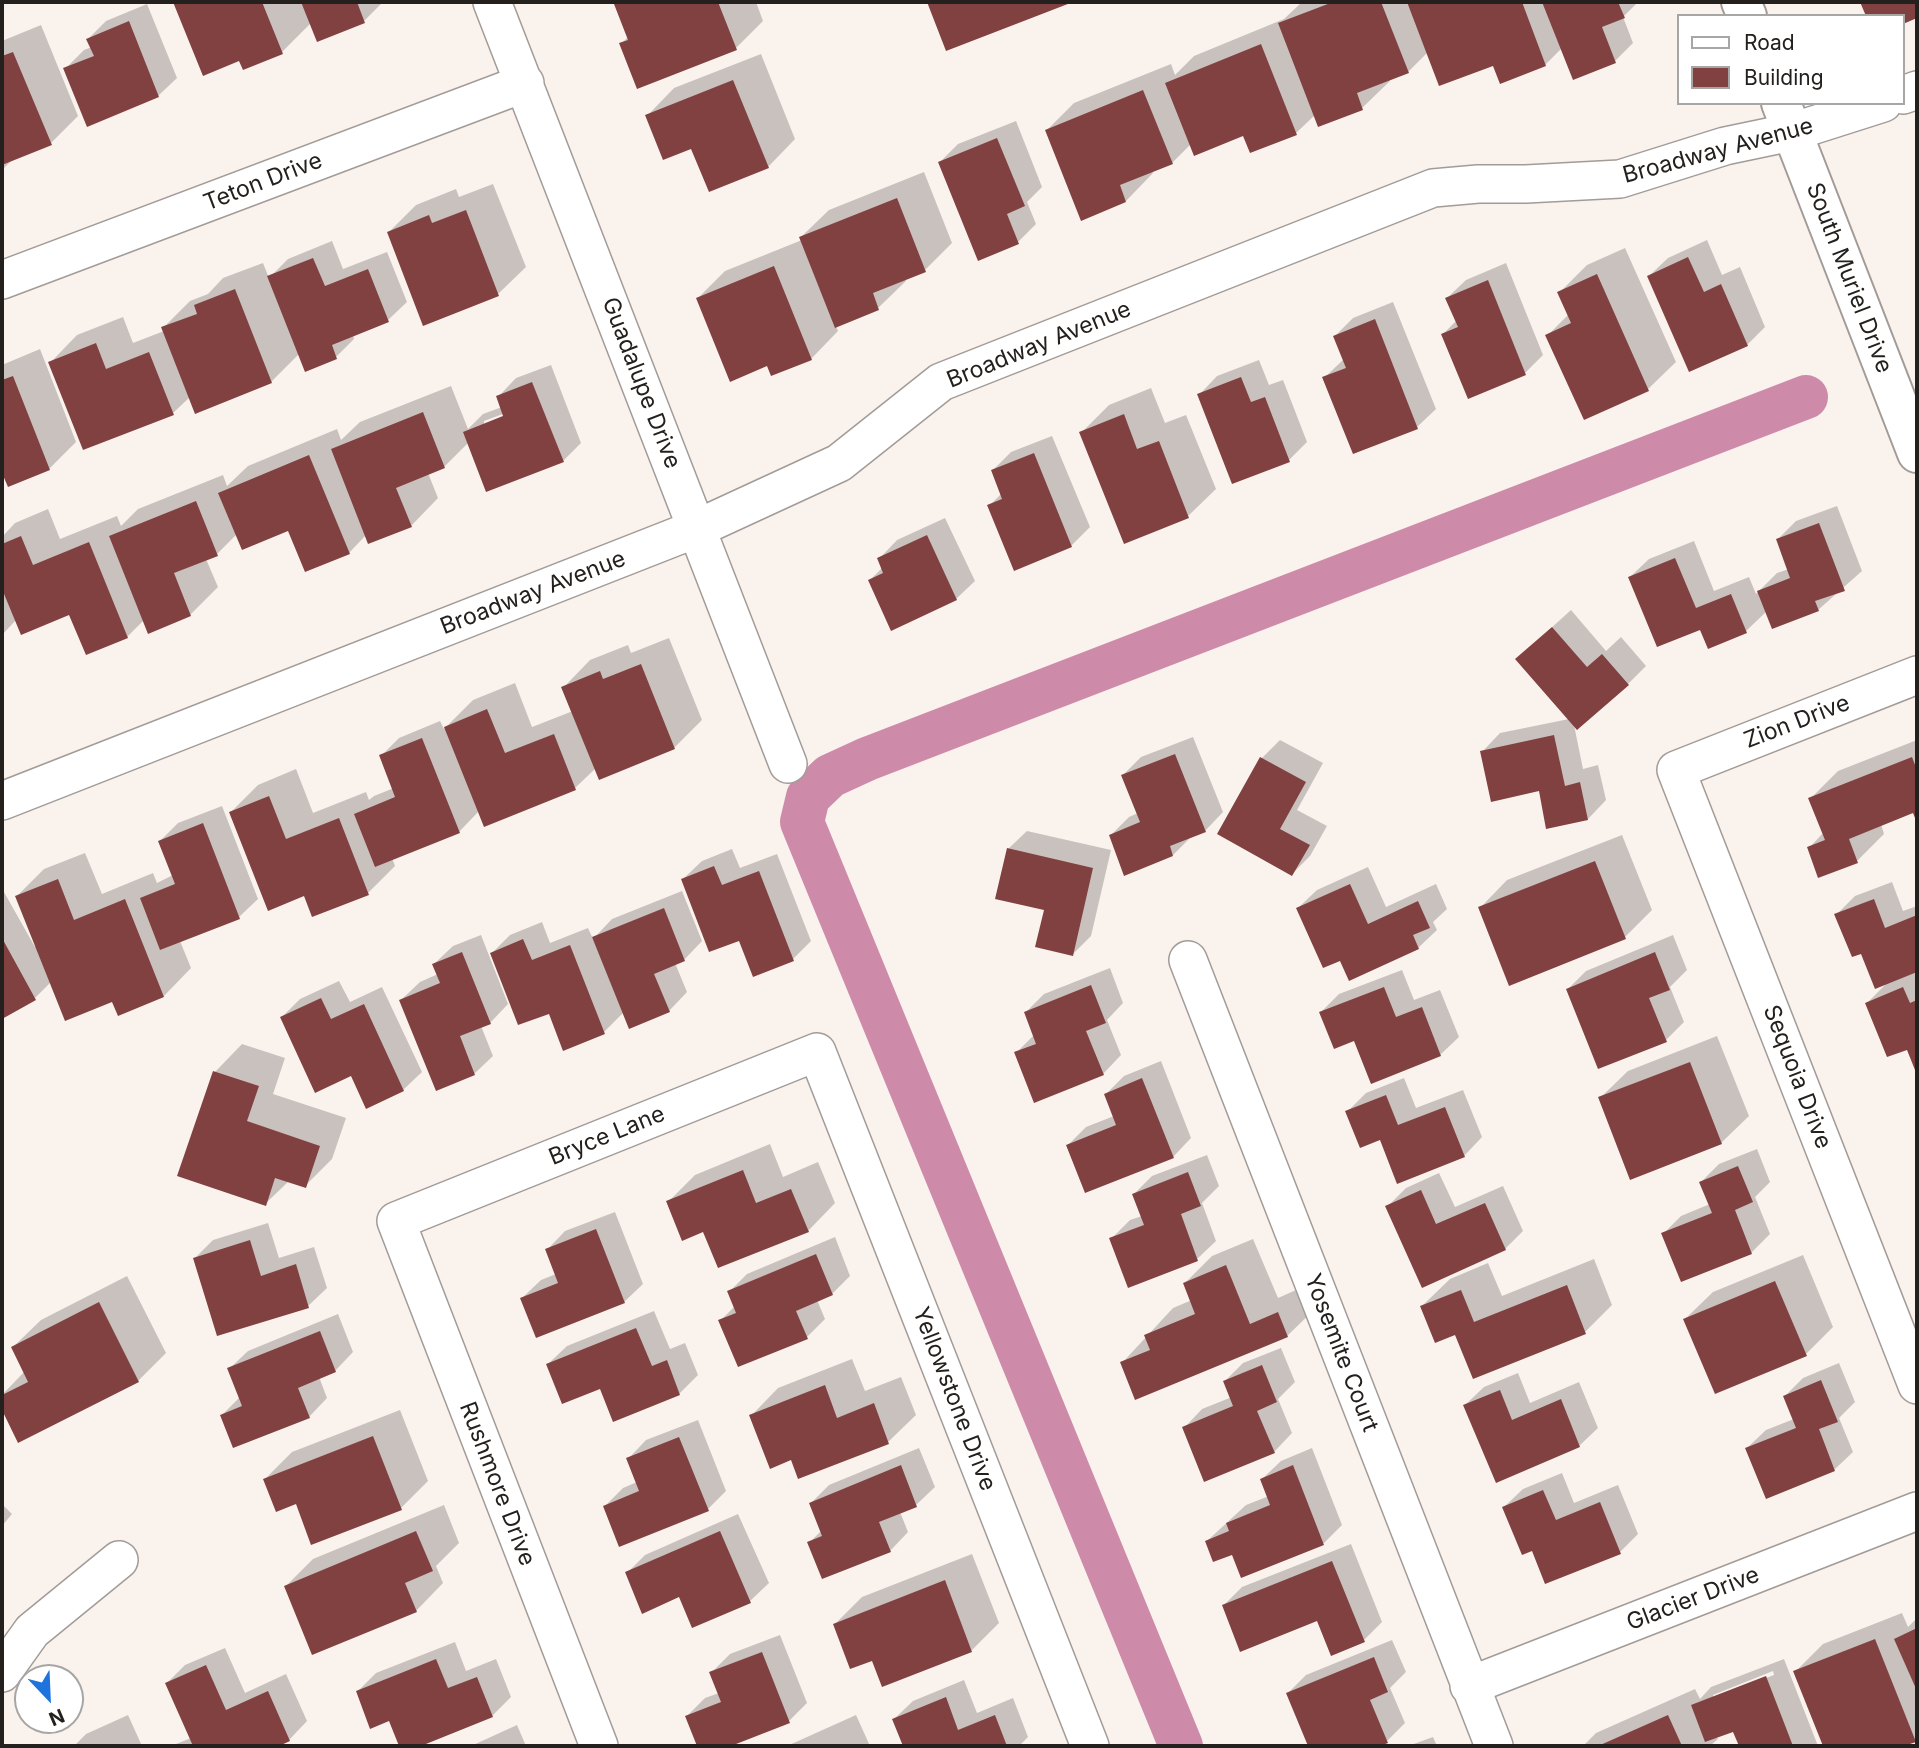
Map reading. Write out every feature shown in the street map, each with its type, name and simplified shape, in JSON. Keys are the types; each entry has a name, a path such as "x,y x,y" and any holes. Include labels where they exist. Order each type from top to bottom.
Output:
{"street":[{"name":"Guadalupe Drive","path":"492,2 788,764"},
{"name":"Teton Drive","path":"2,280 525,83"},
{"name":"Broadway Avenue","path":"2,801 698,528 839,463 941,382 1433,188 1620,179 1725,146 1786,118 1870,105"},
{"name":"South Muriel Drive","path":"1786,118 1917,453"},
{"name":"Zion Drive","path":"1676,770 1917,675"},
{"name":"Sequoia Drive","path":"1676,770 1917,1385"},
{"name":"Yosemite Court","path":"1188,960 1494,1746"},
{"name":"Bryce Lane","path":"396,1221 817,1052"},
{"name":"Yellowstone Drive","path":"817,1052 1090,1746"},
{"name":"Rushmore Drive","path":"396,1221 599,1746"},
{"name":"Glacier Drive","path":"1469,1686 1917,1511"},
{"path":"2,1673 32,1631 119,1560"}],"building":[{"path":"173,2 262,2 283,54 243,70 239,61 203,76"},
{"path":"301,2 357,2 365,23 317,42"},
{"path":"718,2 737,50 637,89 619,43 628,40 614,4"},
{"path":"927,2 1073,2 946,51"},
{"path":"1333,2 1381,2 1409,73 1357,93 1363,110 1318,127 1278,23"},
{"path":"1407,2 1522,2 1546,66 1500,84 1493,66 1439,86"},
{"path":"1542,2 1618,2 1625,18 1602,27 1616,63 1573,80"},
{"path":"1860,2 1917,2 1917,18 1905,23 1905,14 1865,14"},
{"path":"129,21 159,97 87,127 63,68 94,56 86,39"},
{"path":"1261,44 1297,135 1250,153 1243,136 1194,156 1165,83"},
{"path":"13,52 52,145 2,165 2,56"},
{"path":"733,80 769,168 709,192 691,149 663,160 645,115"},
{"path":"1143,90 1173,164 1120,185 1126,202 1081,221 1045,130"},
{"path":"997,138 1025,206 1007,214 1019,244 978,261 938,162"},
{"path":"897,198 926,272 873,293 879,310 835,328 799,237"},
{"path":"466,210 499,296 423,326 387,232 429,215 432,223"},
{"path":"1688,257 1704,292 1721,284 1748,346 1689,372 1647,276"},
{"path":"313,258 325,286 368,269 389,322 332,345 337,359 305,372 267,276"},
{"path":"774,266 812,360 771,376 767,366 730,382 696,298"},
{"path":"1597,274 1649,391 1584,420 1545,335 1571,323 1557,292"},
{"path":"1488,280 1526,375 1468,399 1441,334 1458,327 1445,298"},
{"path":"235,289 272,383 195,414 161,327 197,314 194,305"},
{"path":"1375,319 1418,429 1353,454 1322,377 1346,368 1333,336"},
{"path":"96,343 106,369 149,352 174,415 83,450 48,362"},
{"path":"13,376 50,470 8,487 2,473 2,380"},
{"path":"1241,377 1251,402 1265,397 1290,462 1232,484 1197,394"},
{"path":"532,382 564,462 486,492 463,432 503,416 496,396"},
{"path":"423,412 445,468 396,488 412,527 368,544 331,449"},
{"path":"1124,414 1137,449 1159,441 1189,518 1124,544 1079,432"},
{"path":"1034,453 1072,547 1014,571 987,505 1002,499 991,470"},
{"path":"309,455 350,554 305,572 288,531 242,550 218,493"},
{"path":"196,501 218,556 174,573 191,616 148,634 109,536"},
{"path":"1819,523 1845,591 1815,601 1819,611 1772,629 1757,591 1790,578 1776,539"},
{"path":"927,535 957,600 891,631 868,580 883,573 877,558"},
{"path":"21,536 33,565 89,542 128,638 86,655 69,615 21,635 2,589 2,544"},
{"path":"1675,558 1696,608 1731,594 1747,633 1708,649 1700,630 1657,647 1628,577"},
{"path":"1552,627 1587,667 1602,654 1629,685 1577,730 1515,659"},
{"path":"641,664 675,749 599,780 561,687 600,671 603,679"},
{"path":"487,709 505,753 554,734 576,790 484,827 444,727"},
{"path":"1554,735 1565,786 1580,782 1588,820 1546,829 1539,791 1491,802 1480,751"},
{"path":"422,738 460,833 375,867 354,814 395,797 379,755"},
{"path":"1175,754 1206,832 1170,846 1173,856 1124,876 1109,835 1140,822 1121,775"},
{"path":"1260,757 1306,782 1280,829 1310,845 1292,876 1217,834"},
{"path":"1912,757 1917,770 1917,823 1913,813 1849,839 1858,863 1818,878 1807,847 1825,840 1808,798"},
{"path":"269,796 286,839 339,818 369,895 312,917 304,896 268,911 229,812"},
{"path":"203,823 240,919 160,950 140,898 175,884 158,841"},
{"path":"1007,848 1093,868 1073,956 1035,947 1044,910 995,899"},
{"path":"1595,861 1626,939 1509,986 1478,907"},
{"path":"714,866 722,885 759,871 794,961 753,977 739,941 709,952 681,879"},
{"path":"58,879 74,920 125,899 164,997 118,1016 112,1002 65,1021 15,896"},
{"path":"1350,884 1368,924 1418,901 1430,928 1413,935 1419,949 1349,981 1340,961 1323,968 1296,908"},
{"path":"1874,899 1885,928 1917,915 1917,972 1875,989 1861,954 1852,957 1834,914"},
{"path":"664,908 685,961 654,974 670,1012 629,1029 592,937"},
{"path":"2,938 36,1000 2,1019"},
{"path":"523,939 532,960 570,945 605,1034 563,1051 549,1014 518,1025 490,953"},
{"path":"462,952 491,1024 460,1036 475,1075 436,1091 399,1000 440,983 432,964"},
{"path":"1655,952 1670,990 1649,998 1667,1042 1598,1069 1566,989"},
{"path":"1091,985 1106,1023 1086,1031 1104,1075 1034,1103 1014,1052 1036,1044 1024,1012"},
{"path":"1384,987 1396,1017 1422,1007 1441,1056 1371,1084 1354,1041 1334,1049 1319,1012"},
{"path":"1903,987 1910,1003 1917,1000 1917,1075 1907,1050 1887,1057 1865,1003"},
{"path":"321,998 331,1019 364,1004 404,1091 366,1109 351,1076 315,1093 280,1017"},
{"path":"1690,1062 1722,1144 1630,1180 1598,1097"},
{"path":"213,1071 259,1086 247,1121 320,1146 306,1188 275,1178 266,1206 177,1176"},
{"path":"1142,1078 1174,1158 1085,1193 1066,1145 1116,1125 1104,1094"},
{"path":"1386,1095 1398,1125 1445,1107 1465,1157 1397,1184 1380,1140 1360,1148 1345,1111"},
{"path":"1738,1166 1753,1202 1735,1210 1752,1254 1681,1282 1661,1233 1712,1213 1699,1182"},
{"path":"743,1170 756,1203 791,1189 809,1232 718,1268 703,1232 682,1241 666,1201"},
{"path":"1188,1172 1201,1206 1181,1214 1198,1261 1128,1288 1109,1238 1144,1225 1132,1194"},
{"path":"1421,1190 1436,1224 1485,1203 1506,1250 1422,1288 1385,1206"},
{"path":"596,1229 625,1303 536,1338 520,1298 558,1283 545,1249"},
{"path":"250,1240 261,1276 296,1264 309,1308 217,1336 193,1258"},
{"path":"816,1254 833,1295 796,1311 808,1339 738,1367 718,1320 736,1313 727,1291"},
{"path":"1226,1265 1250,1324 1278,1312 1288,1337 1135,1400 1120,1362 1150,1350 1144,1335 1195,1314 1183,1283"},
{"path":"1775,1281 1807,1356 1715,1394 1683,1319"},
{"path":"1567,1285 1586,1334 1473,1379 1455,1335 1435,1343 1420,1306 1461,1290 1474,1322"},
{"path":"99,1302 139,1382 18,1443 2,1410 2,1395 28,1382 11,1347"},
{"path":"636,1328 652,1366 667,1360 680,1395 613,1422 600,1389 562,1404 546,1364"},
{"path":"320,1331 336,1372 298,1388 310,1418 233,1448 220,1415 242,1406 227,1368"},
{"path":"1262,1365 1277,1402 1257,1411 1275,1453 1204,1482 1182,1427 1233,1406 1223,1381"},
{"path":"1821,1380 1838,1422 1819,1429 1835,1471 1766,1499 1745,1448 1796,1428 1783,1396"},
{"path":"825,1385 837,1418 874,1403 889,1444 798,1479 791,1460 770,1469 749,1415"},
{"path":"1500,1390 1512,1420 1561,1399 1580,1447 1496,1483 1463,1405"},
{"path":"373,1436 402,1510 311,1545 296,1504 276,1512 263,1479"},
{"path":"679,1437 709,1511 619,1547 603,1506 639,1491 626,1458"},
{"path":"901,1465 917,1507 879,1522 891,1552 822,1579 807,1542 822,1536 809,1503"},
{"path":"1293,1465 1324,1545 1241,1578 1232,1555 1213,1562 1205,1541 1229,1531 1226,1523 1270,1505 1260,1479"},
{"path":"1543,1490 1556,1520 1600,1502 1621,1554 1545,1584 1532,1551 1522,1555 1502,1507"},
{"path":"416,1531 433,1571 405,1583 417,1612 312,1655 284,1586"},
{"path":"720,1531 751,1603 692,1628 679,1597 642,1614 625,1572"},
{"path":"1332,1561 1365,1642 1331,1656 1317,1621 1240,1652 1222,1605"},
{"path":"945,1580 972,1652 882,1687 872,1661 850,1669 833,1624"},
{"path":"1917,1628 1917,1691 1894,1639"},
{"path":"1875,1639 1916,1742 1904,1746 1823,1746 1793,1671"},
{"path":"762,1652 790,1723 731,1746 697,1746 685,1716 721,1702 709,1672"},
{"path":"1374,1657 1388,1692 1370,1700 1388,1743 1380,1746 1308,1746 1286,1693"},
{"path":"436,1659 448,1688 477,1677 493,1717 421,1746 399,1746 389,1721 370,1729 356,1691"},
{"path":"206,1665 226,1710 268,1691 290,1741 279,1746 193,1746 165,1683"},
{"path":"1766,1676 1793,1746 1739,1746 1733,1732 1705,1742 1691,1705"},
{"path":"946,1697 958,1730 995,1715 1007,1746 903,1746 892,1719"},
{"path":"1668,1715 1682,1746 1598,1746"}],"waterway":[{"path":"1181,1746 802,822 808,797 830,776 867,759 1806,397"}]}
